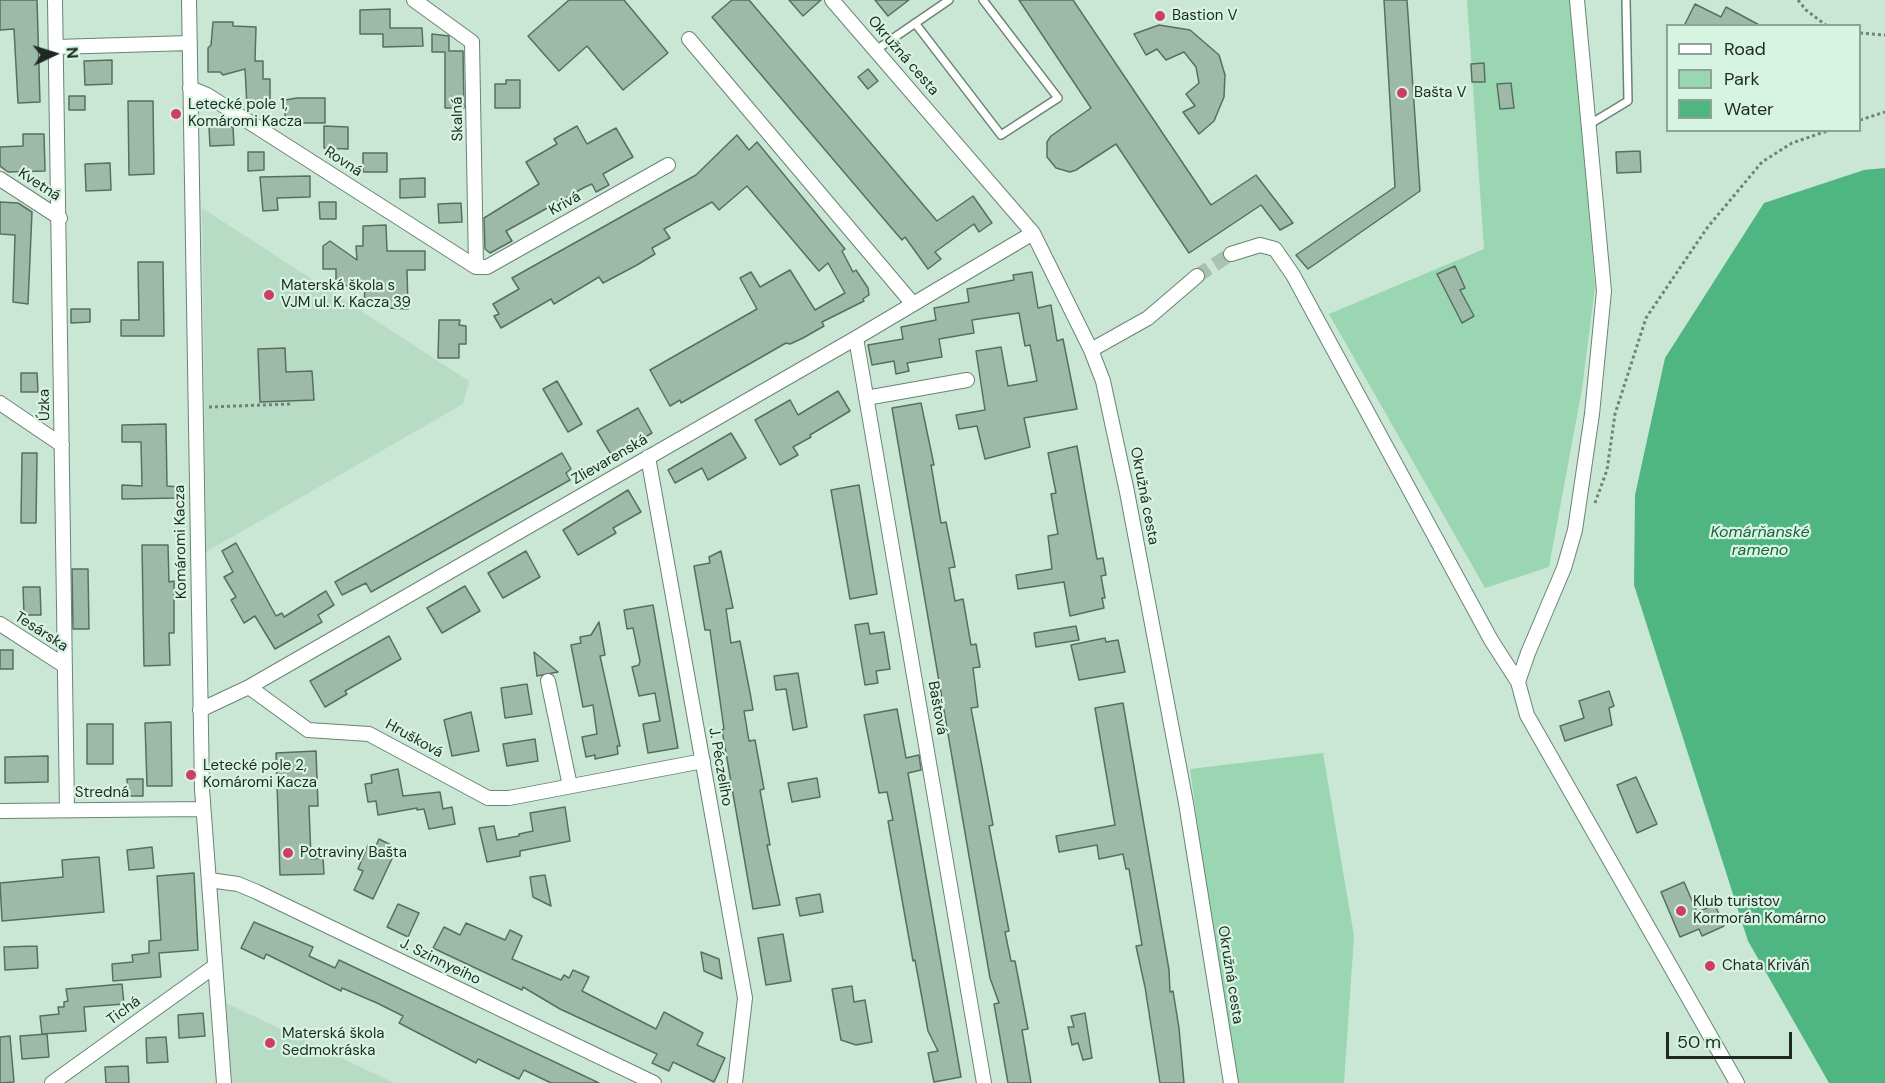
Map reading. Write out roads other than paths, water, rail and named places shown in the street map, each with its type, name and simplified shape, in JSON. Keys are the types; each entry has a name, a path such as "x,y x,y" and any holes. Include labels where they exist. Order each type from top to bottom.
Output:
{"street":[{"name":"Úzka","path":"55,0 67,809"},
{"name":"Komáromi Kacza","path":"189,0 203,808 224,1083"},
{"name":"Skalná","path":"414,0 472,42 476,267"},
{"name":"Okružná cesta","path":"832,0 1033,233 1091,350 1109,406 1131,515 1186,803 1231,1083"},
{"path":"1518,682 1570,549 1575,530 1592,414 1605,291 1577,0"},
{"path":"689,39 913,304"},
{"path":"56,47 190,43"},
{"name":"Rovná","path":"190,88 207,95 476,267"},
{"name":"Krivá","path":"476,267 487,267 668,165"},
{"name":"Kvetná","path":"0,179 60,218"},
{"name":"Zlievarenská","path":"200,710 249,687 856,338 1033,233"},
{"path":"1231,254 1260,245 1275,249 1279,254 1491,640 1518,682 1527,715 1737,1083"},
{"path":"1091,350 1148,318 1197,276"},
{"name":"Baštová","path":"856,338 984,1083"},
{"path":"866,398 967,380"},
{"path":"0,404 62,445"},
{"name":"J. Péczeliho","path":"648,457 745,998 735,1083"},
{"name":"Tesárska","path":"0,624 65,666"},
{"path":"548,681 570,786"},
{"name":"Hrušková","path":"249,687 308,730 369,734 488,798 509,798 703,761"},
{"name":"Stredná","path":"0,811 203,808"},
{"name":"J. Szinnyeiho","path":"209,880 238,884 257,892 638,1079 654,1083"},
{"name":"Tichá","path":"52,1083 215,966"}],"lane":[{"path":"876,50 949,0"},
{"path":"915,23 1002,135 1058,98 983,0"},
{"path":"1590,124 1628,101 1626,0"}],"water":[{"name":"Komárňanské rameno","path":"1885,168 1885,1083 1829,1083 1748,941 1634,585 1635,495 1665,358 1764,203 1864,170"}],"tunnel":[{"path":"1197,276 1231,254"}],"place":[{"name":"Bastion V","path":"1160,16"},
{"name":"Bašta V","path":"1402,93"},
{"name":"Letecké pole 1, Komáromi Kacza","path":"176,114"},
{"name":"Materská škola s VJM ul. K. Kacza 39","path":"269,295"},
{"name":"Letecké pole 2, Komáromi Kacza","path":"191,775"},
{"name":"Potraviny Bašta","path":"288,853"},
{"name":"Klub turistov Kormorán Komárno","path":"1681,911"},
{"name":"Chata Kriváň","path":"1710,966"},
{"name":"Materská škola Sedmokráska","path":"270,1043"}]}
